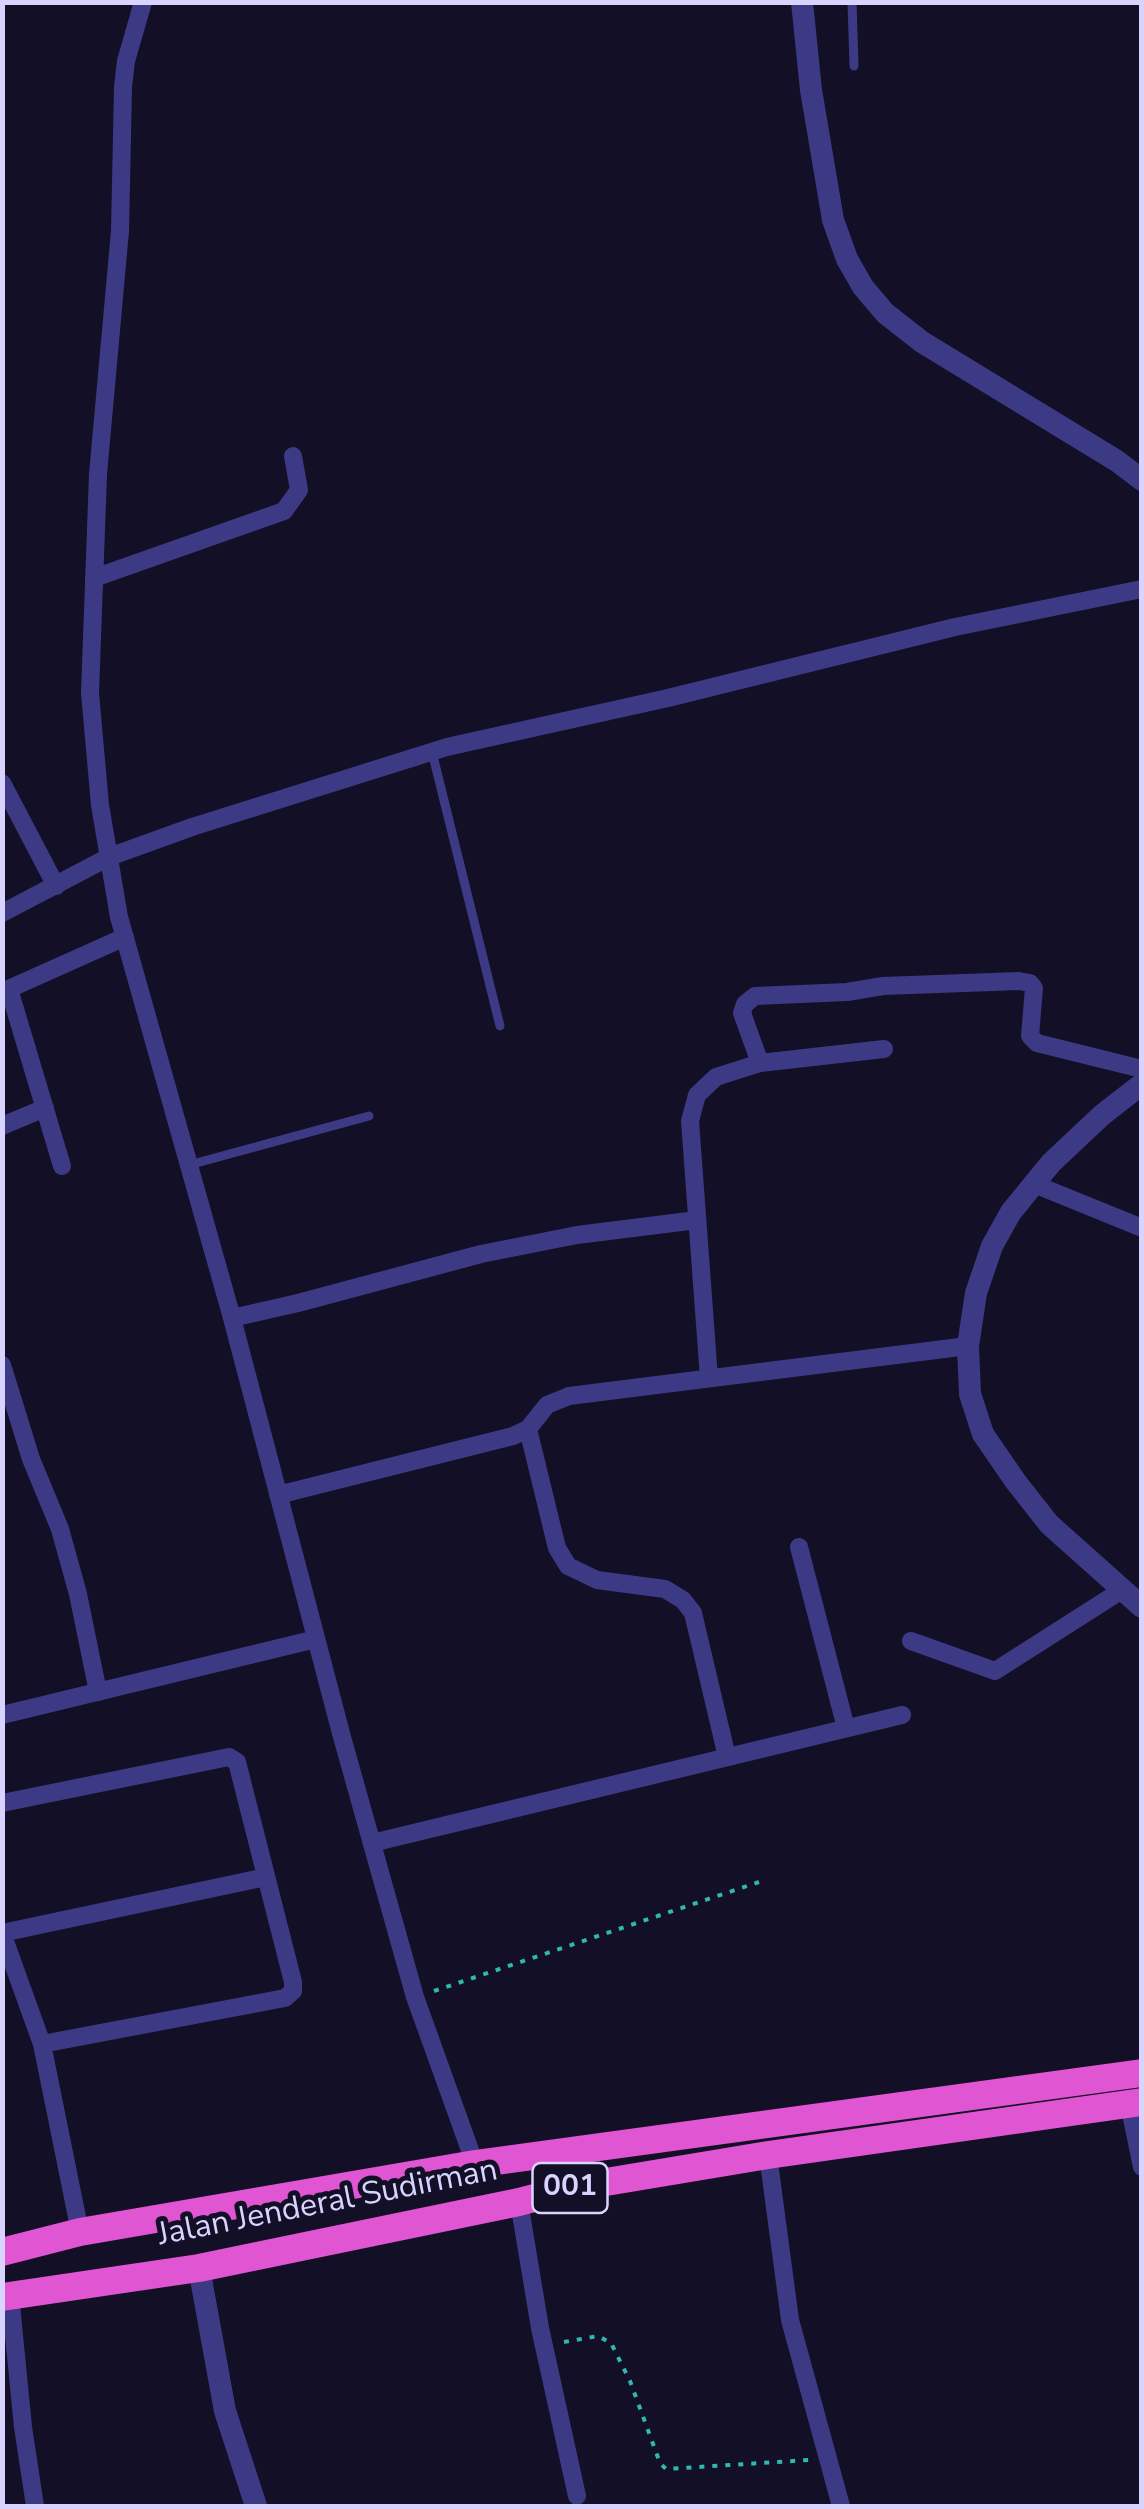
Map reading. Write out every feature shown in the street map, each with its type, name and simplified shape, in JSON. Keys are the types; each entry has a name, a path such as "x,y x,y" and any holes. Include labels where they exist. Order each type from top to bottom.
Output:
{"highway":[{"name":"Jalan Jenderal Sudirman","path":"2,2252 80,2232 476,2164 1142,2072"},
{"name":"Jalan Jenderal Sudirman","path":"6,2296 199,2268 576,2187 768,2155 1135,2103"},
{"path":"572,2151 576,2187"}],"street":[{"path":"142,2 123,87 120,231 98,474 90,694 100,805 125,937 232,1318 372,1843 415,1997 476,2164"},
{"path":"802,2 811,90 833,220 863,287 884,313 922,342 1142,480"},
{"path":"94,578 284,510 299,490 293,456"},
{"path":"2,913 110,857 192,826 432,752 955,627 1142,590"},
{"path":"2,783 56,886"},
{"path":"62,1166 6,991 125,937"},
{"path":"760,1063 742,1014 745,1004 755,996 1019,981 1034,988 1030,1036 1037,1043 1142,1069"},
{"path":"709,1378 690,1121 698,1095 716,1077 760,1063 884,1049"},
{"path":"1142,1084 1102,1115 1011,1212 992,1246 976,1293 968,1346 970,1394 984,1434 1049,1524 1142,1608"},
{"path":"2,1126 45,1108"},
{"path":"1034,1184 1142,1228"},
{"path":"232,1318 500,1250 576,1234 697,1220"},
{"path":"278,1495 513,1436 528,1429 547,1404 555,1400 968,1346"},
{"path":"2,1366 6,1391 60,1529 98,1692"},
{"path":"528,1429 557,1548 568,1566 597,1580 665,1589 683,1600 693,1613 726,1757"},
{"path":"799,1547 846,1728"},
{"path":"911,1642 995,1671 1122,1590"},
{"path":"2,1715 316,1639"},
{"path":"372,1843 902,1714"},
{"path":"2,1804 229,1757 237,1762 293,1982 293,1991 286,1998 42,2044"},
{"path":"80,2232 42,2044 2,1933 266,1877"},
{"path":"1135,2103 1142,2167"},
{"path":"768,2155 790,2320 841,2506"},
{"path":"519,2202 577,2496"},
{"path":"199,2268 226,2411 256,2506"},
{"path":"6,2296 35,2506"}],"lane":[{"path":"852,2 854,66"},
{"path":"432,752 500,1026"},
{"path":"189,1165 369,1116"}],"path":[{"path":"415,1997 758,1882"},
{"path":"545,2342 598,2336 610,2343 630,2380 660,2464 666,2469 830,2459"}]}
